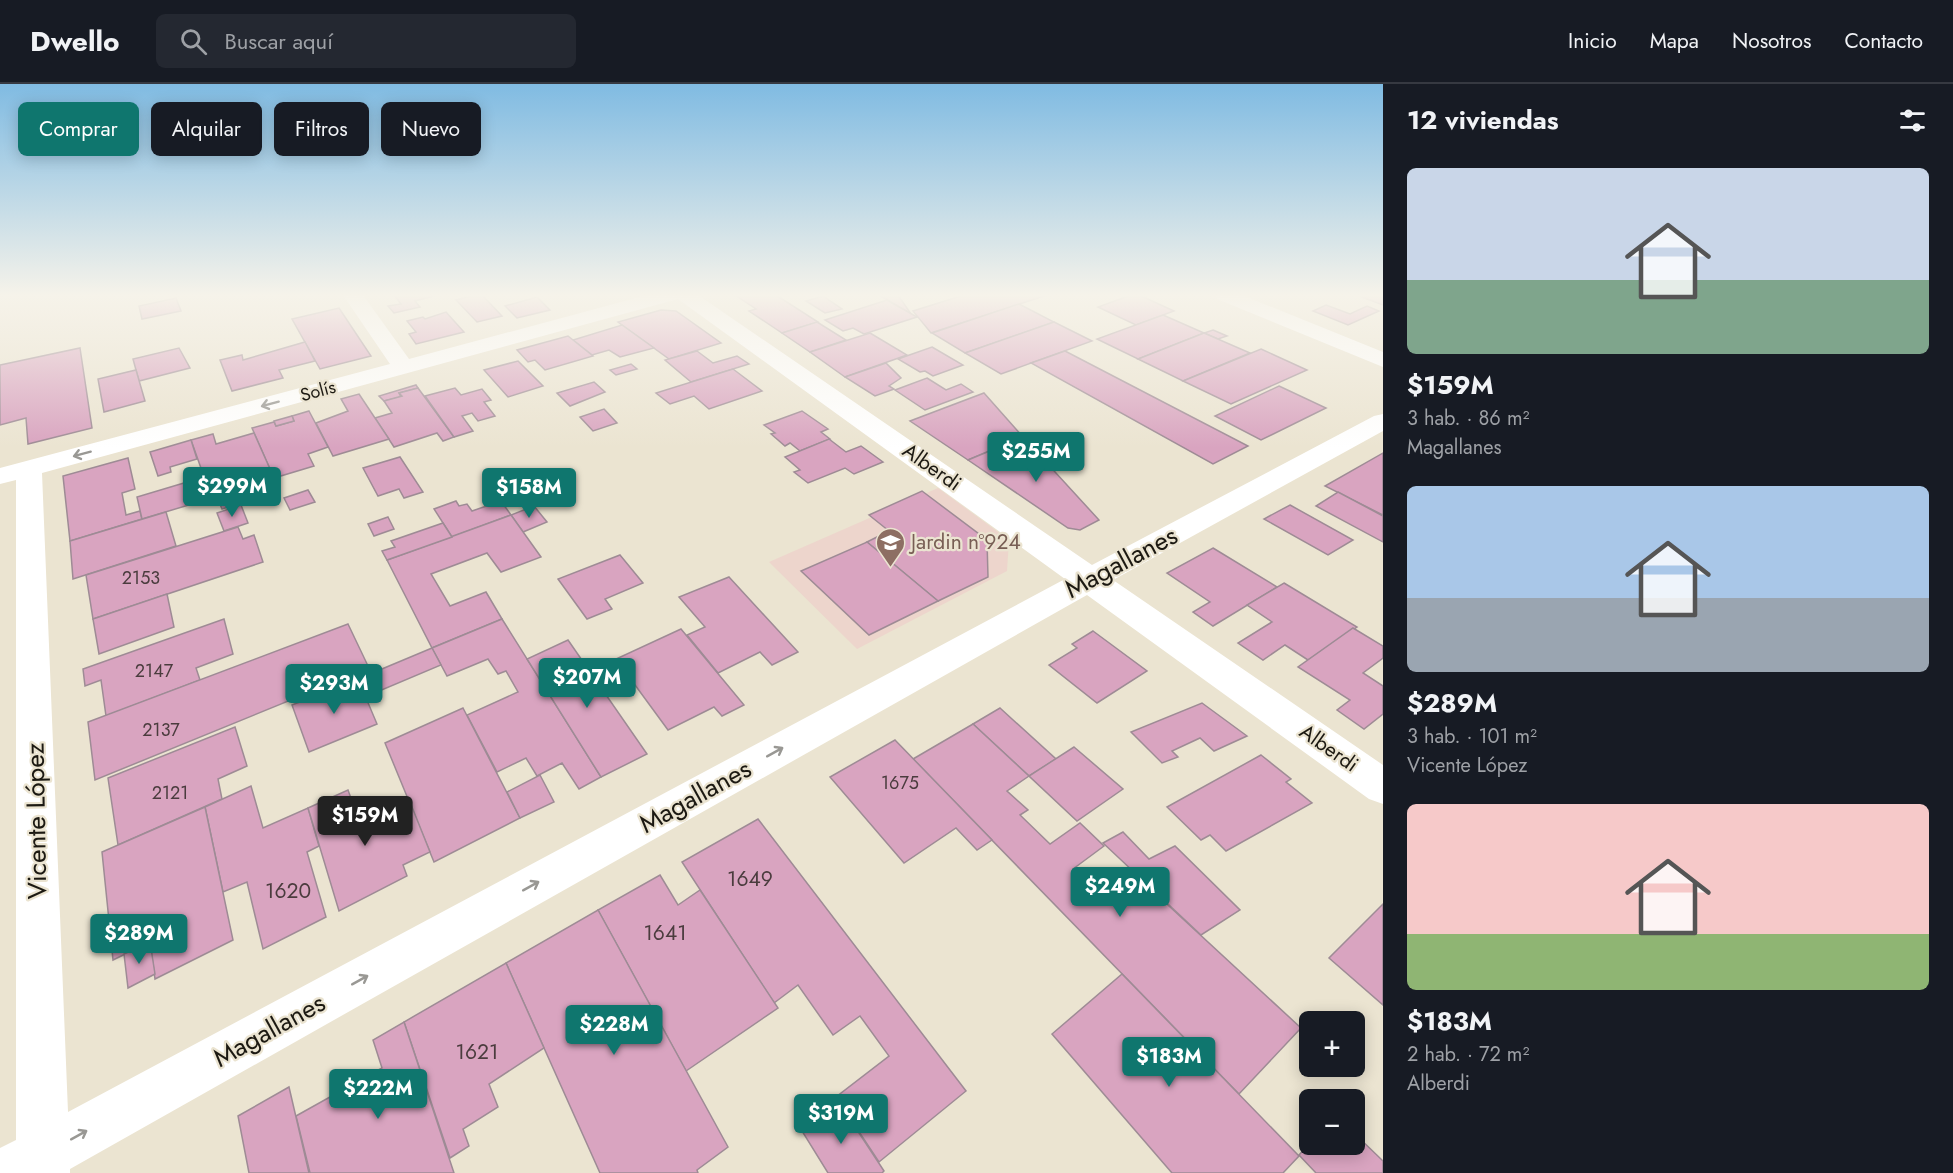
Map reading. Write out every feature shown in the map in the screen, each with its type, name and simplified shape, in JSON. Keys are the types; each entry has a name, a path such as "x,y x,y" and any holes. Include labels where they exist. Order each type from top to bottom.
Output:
{"street":[{"path":"389,346 404,368"},
{"name":"Solís","path":"15,472 485,346"},
{"name":"Alberdi","path":"758,346 1383,787"},
{"path":"1348,346 1383,360"},
{"name":"Magallanes","path":"31,1167 1091,579 1383,421"},
{"name":"Vicente López","path":"15,472 31,1167"}],"shaded area":[{"name":"Jardin nº924","path":"938,488 1009,540 1007,571 857,649 769,562"}],"building":[{"path":"292,346 307,346 315,361 279,370 283,378 232,391 220,360 242,355 243,360"},
{"path":"307,346 364,346 371,356 320,369"},
{"path":"532,346 580,346 593,356 545,370 535,360 528,362 517,350"},
{"path":"580,346 651,346 654,348 620,357 609,350 592,355"},
{"path":"651,346 712,346 669,359"},
{"path":"801,346 829,346 810,352"},
{"path":"830,346 892,346 907,355 845,377 810,352"},
{"path":"953,346 986,346 965,353"},
{"path":"986,346 1079,346 1001,374 965,353"},
{"path":"1111,346 1171,346 1138,359"},
{"path":"1171,346 1233,346 1250,353 1183,381 1138,359"},
{"path":"932,347 963,365 933,376 925,371 920,372 898,359"},
{"path":"80,348 92,428 28,444 26,418 0,425 0,365"},
{"path":"179,348 190,368 139,381 133,359"},
{"path":"1261,349 1307,370 1231,404 1183,381"},
{"path":"697,351 713,363 737,356 749,364 691,382 665,360"},
{"path":"1065,351 1248,446 1213,464 1031,363"},
{"path":"518,361 543,386 508,397 484,370"},
{"path":"886,363 901,378 889,386 894,389 875,396 845,377"},
{"path":"631,364 637,369 616,375 610,370"},
{"path":"733,369 762,391 709,409 694,396 670,404 656,393"},
{"path":"136,370 145,401 104,412 98,379"},
{"path":"927,378 946,390 961,384 973,392 925,410 895,390"},
{"path":"594,382 605,392 570,406 557,393"},
{"path":"416,385 418,388 399,393 401,397 384,401 379,396"},
{"path":"1279,386 1326,408 1261,440 1215,416"},
{"path":"418,388 454,437 443,441 437,433 394,447 375,418 392,413 384,401 402,396 399,393"},
{"path":"455,388 461,395 482,389 491,400 484,402 495,416 478,421 472,413 462,416 473,431 454,437 425,396"},
{"path":"984,393 1023,437 968,460 910,421"},
{"path":"359,394 389,439 333,456 316,423 348,411 341,399"},
{"path":"604,409 617,423 593,431 580,417"},
{"path":"309,411 328,447 308,454 314,466 274,478 252,428 274,422 276,426 294,421 292,416"},
{"path":"802,411 828,429 821,432 830,439 800,451 790,443 785,446 771,434 775,433 764,425"},
{"path":"292,416 294,421 276,426 274,421"},
{"path":"254,433 274,478 246,487 241,475 207,485 191,440 213,434 216,444"},
{"path":"1023,437 1099,520 1080,530 1068,528 968,460"},
{"path":"829,439 846,452 861,446 883,462 854,474 845,468 808,483 794,472 800,470 785,457"},
{"path":"191,440 197,459 170,467 171,472 158,476 150,452"},
{"path":"1383,453 1383,515 1325,486"},
{"path":"400,457 423,492 404,498 399,489 378,496 363,468"},
{"path":"128,458 135,489 122,493 126,515 140,511 142,519 70,541 63,476"},
{"path":"204,477 212,498 142,519 137,497"},
{"path":"308,490 315,502 290,510 284,498"},
{"path":"922,491 987,540 988,577 938,601 867,542 889,531 869,515"},
{"path":"234,492 238,504 222,509 217,497"},
{"path":"1338,492 1383,516 1383,542 1316,506"},
{"path":"456,501 459,506 467,504 472,511 501,501 511,515 452,537 434,509"},
{"path":"241,505 248,523 224,531 217,513"},
{"path":"1290,505 1353,540 1328,555 1264,519"},
{"path":"534,506 547,522 523,532 511,515"},
{"path":"166,512 176,546 73,579 70,541"},
{"path":"511,515 541,557 501,572 487,553 431,574 450,606 486,592 502,619 432,648 387,560"},
{"path":"388,517 394,529 374,536 368,524"},
{"path":"443,523 452,537 387,560 382,551 395,547 391,541"},
{"path":"238,527 243,539 254,535 263,562 93,619 86,575"},
{"path":"867,542 938,601 869,635 801,571"},
{"path":"1213,548 1277,587 1213,626 1193,612 1210,602 1167,573"},
{"path":"620,555 643,583 605,599 612,609 587,619 558,579"},
{"path":"729,577 798,652 772,665 760,652 718,673 687,635 705,627 679,597"},
{"path":"1284,583 1357,627 1308,660 1285,645 1263,660 1238,643 1272,622 1247,605"},
{"path":"167,594 174,627 99,654 93,619"},
{"path":"224,619 233,654 196,668 200,680 106,716 101,680 85,686 83,669"},
{"path":"502,619 601,777 579,789 562,763 537,776 526,758 497,772 467,715 518,692 506,671 498,674 488,659 447,676 432,648"},
{"path":"348,624 369,668 95,780 88,722"},
{"path":"1353,628 1383,646 1383,658 1363,673 1383,686 1383,714 1364,729 1337,710 1350,700 1298,667"},
{"path":"681,629 744,705 722,716 714,707 668,730 616,659"},
{"path":"1093,631 1147,671 1097,703 1049,665 1077,648 1072,644"},
{"path":"568,640 647,754 601,777 527,659"},
{"path":"432,648 441,665 365,697 358,679"},
{"path":"358,679 377,724 309,752 292,705"},
{"path":"1202,703 1247,736 1214,751 1200,738 1172,751 1178,757 1162,763 1131,732"},
{"path":"463,708 520,818 434,862 385,743"},
{"path":"1000,708 1056,759 1029,776 973,724"},
{"path":"973,724 1029,776 1007,791 1028,810 1020,815 1050,844 1080,823 1104,846 1073,869 1111,905 1143,882 1299,1026 1299,1030 1239,1094 913,759"},
{"path":"235,727 247,766 218,779 222,799 118,845 108,778"},
{"path":"895,740 992,840 977,850 956,828 904,863 830,777"},
{"path":"1074,747 1123,789 1077,821 1029,776"},
{"path":"1261,755 1291,779 1286,782 1312,803 1226,851 1210,835 1201,840 1167,807"},
{"path":"540,775 554,802 520,818 507,792"},
{"path":"251,786 263,828 308,808 319,846 307,852 326,917 263,949 247,882 223,892 205,807"},
{"path":"348,790 361,826 410,802 430,852 403,865 407,876 339,911 308,808"},
{"path":"205,807 233,940 155,979 150,942 113,960 102,852"},
{"path":"758,819 966,1091 879,1162 836,1097 889,1056 860,1016 833,1035 798,985 774,1003 682,862"},
{"path":"1123,832 1149,859 1175,846 1240,910 1201,935 1103,843"},
{"path":"660,875 678,905 700,890 778,1008 686,1071 598,910"},
{"path":"1383,904 1383,1005 1329,958"},
{"path":"598,910 728,1147 697,1170 698,1173 600,1173 506,963"},
{"path":"150,942 155,974 128,988 124,954"},
{"path":"506,963 544,1048 489,1084 498,1107 463,1129 469,1146 450,1158 404,1022"},
{"path":"1122,974 1299,1156 1283,1173 1172,1173 1052,1034"},
{"path":"404,1022 454,1173 310,1173 296,1116 382,1068 373,1040"},
{"path":"289,1087 309,1173 249,1173 238,1116"},
{"path":"840,1104 884,1171 882,1173 828,1173 802,1131"},
{"path":"1365,1144 1383,1161 1383,1173 1316,1173 1299,1155 1365,1155"}],"place":[{"name":"Jardin nº924","path":"890,568"}]}
